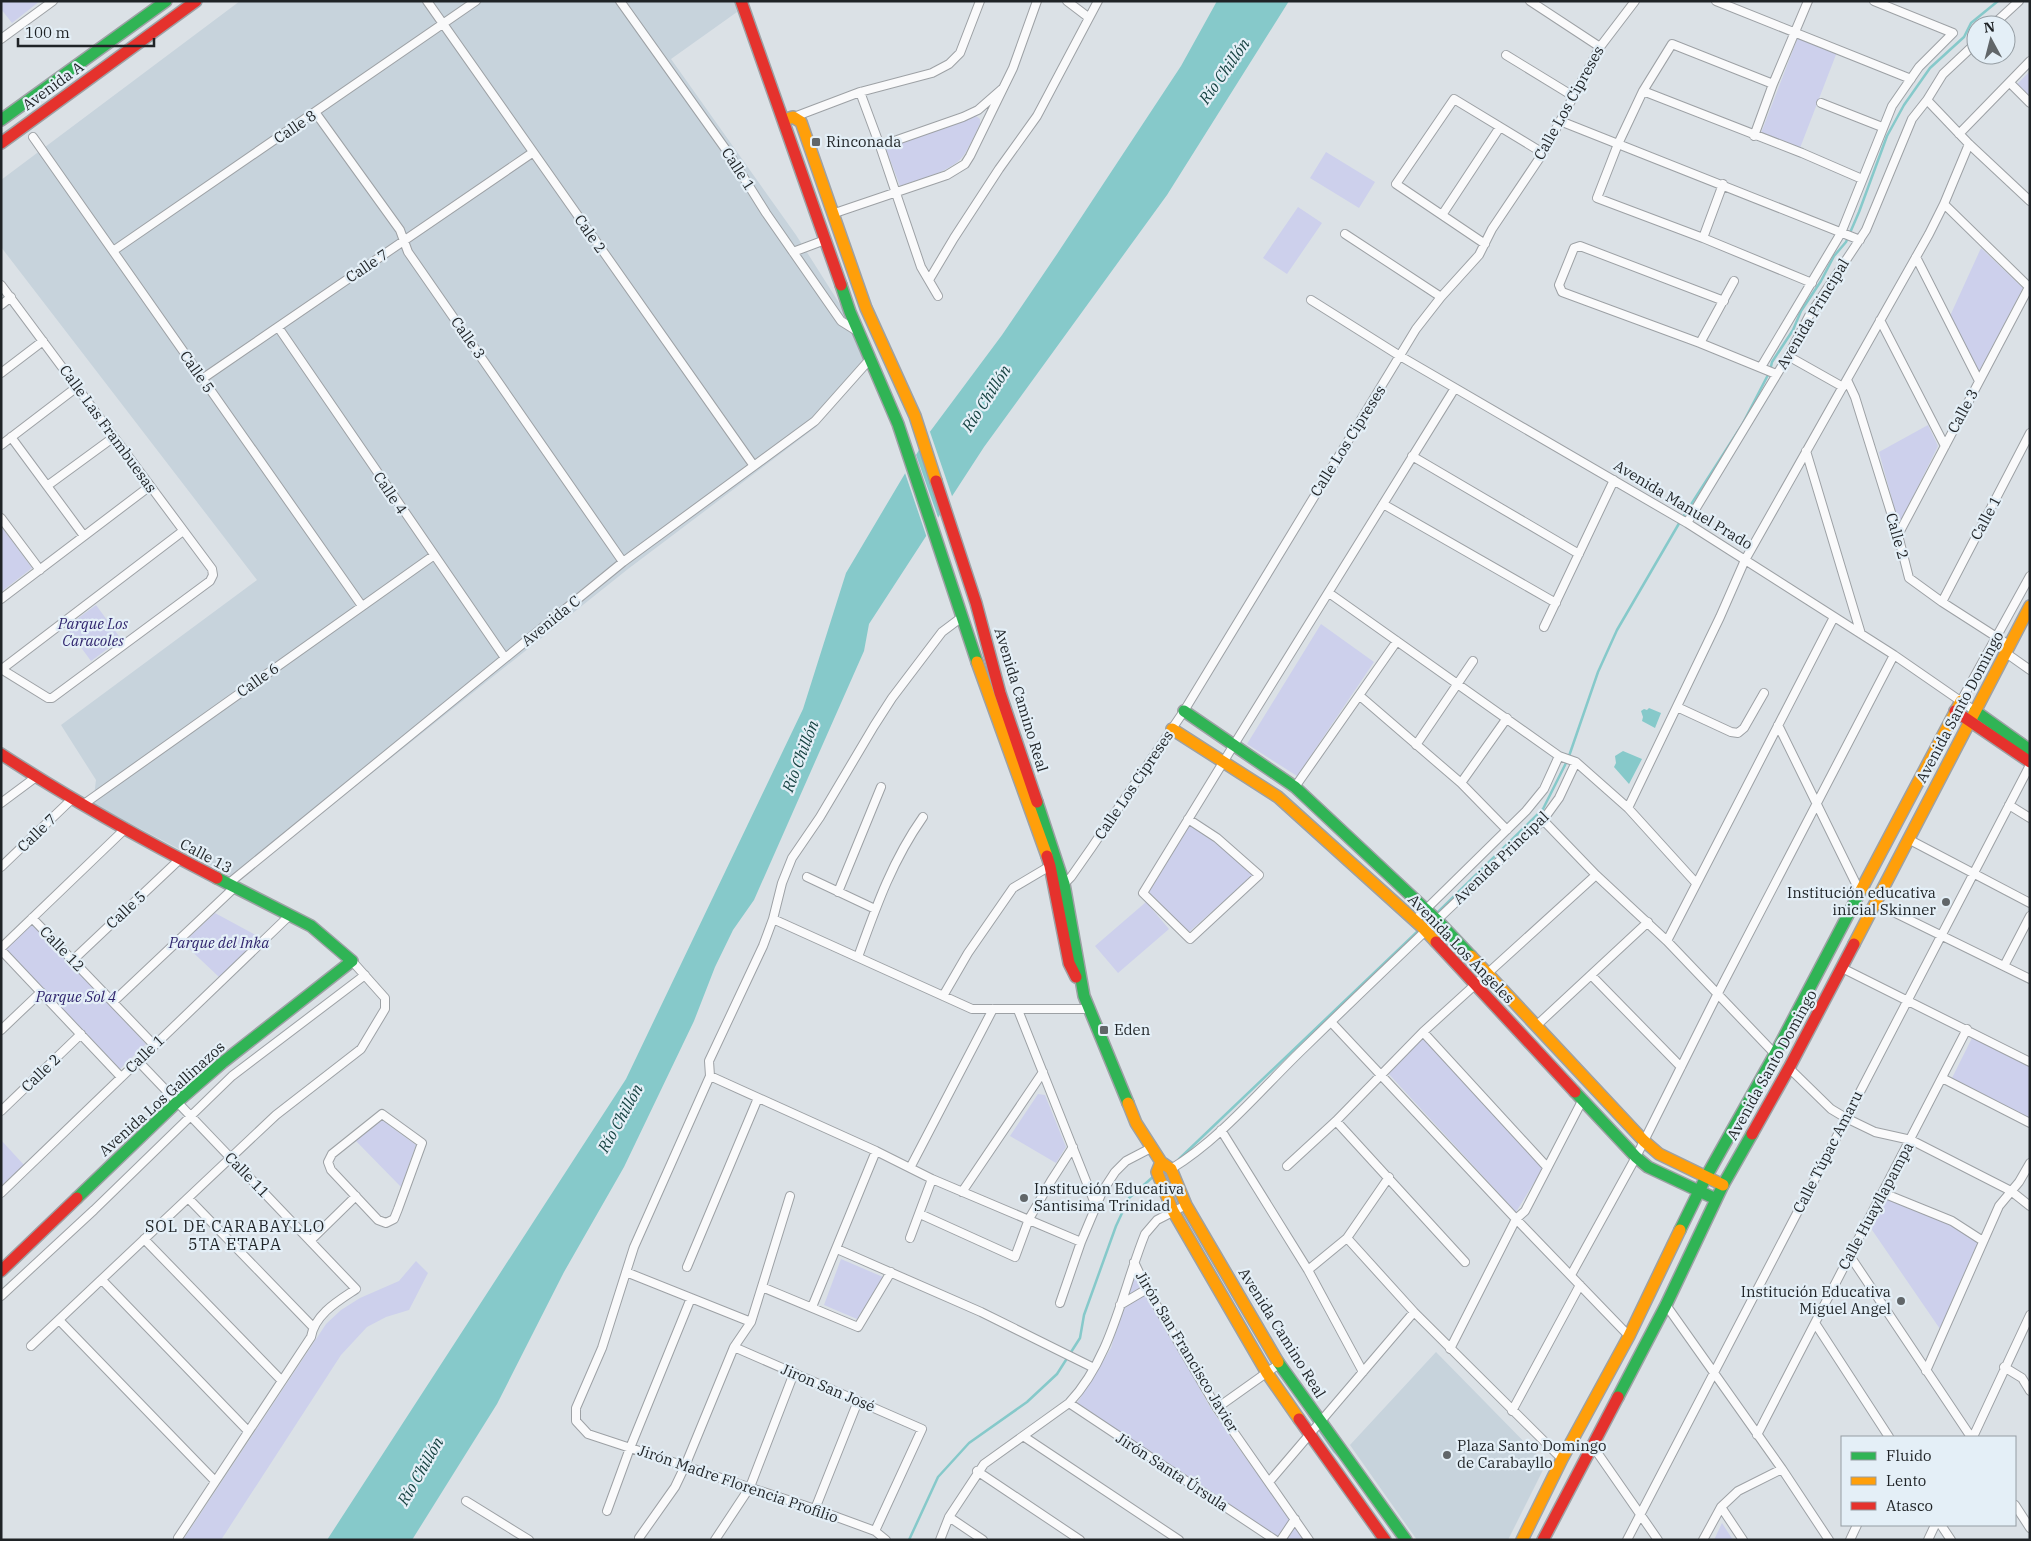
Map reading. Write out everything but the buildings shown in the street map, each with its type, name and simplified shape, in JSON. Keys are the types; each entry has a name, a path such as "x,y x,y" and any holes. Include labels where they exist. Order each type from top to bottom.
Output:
{"street":[{"path":"1,38 53,1"},
{"name":"Avenida A","path":"1,120 166,1"},
{"name":"Avenida A","path":"1,143 196,1"},
{"name":"Cale 2","path":"427,1 532,153 754,466"},
{"name":"Calle 8","path":"113,252 476,1"},
{"name":"Calle 1","path":"620,1 729,154 841,321 859,332"},
{"path":"741,1 789,118 860,92 932,73 949,64 960,53 980,1"},
{"path":"832,214 947,175 965,164 1013,68 1037,1"},
{"path":"1067,1 1088,17"},
{"path":"929,280 999,169 1037,116 1098,1"},
{"path":"1530,1 1600,47"},
{"name":"Calle Los Cipreses","path":"1064,884 1092,847 1184,712 1416,329 1441,297 1479,256 1492,229 1543,153 1600,47 1635,1"},
{"path":"1754,136 1772,84 1808,1"},
{"name":"Avenida Principal","path":"1687,523 1788,356 1798,335 1830,282 1850,236 1862,179 1876,149 1882,127 1892,106 1919,67 1953,33 1874,1"},
{"path":"2004,15 2019,1"},
{"path":"1716,2 1911,79"},
{"path":"1772,84 1672,44 1643,91 1618,144 1597,198 1812,283"},
{"name":"Avenida Principal","path":"1762,367 1812,283 1850,236 1870,221 1912,119 1927,100 1943,74 1966,52"},
{"path":"1506,55 1573,96"},
{"path":"1959,134 2030,61"},
{"path":"2010,83 2030,103"},
{"path":"880,146 978,110 1004,87"},
{"path":"1643,91 1754,136 1802,153 1862,179"},
{"path":"860,92 921,267 938,296"},
{"path":"1485,244 1396,184 1454,99 1543,153"},
{"path":"1927,100 1969,144 2030,201"},
{"path":"1821,103 1882,127"},
{"name":"Calle 3","path":"315,112 400,230 414,261 623,562"},
{"name":"Avenida Camino Real","path":"1084,996 1069,963 1050,866 961,613 898,424 850,312 825,240 789,118 798,118 801,122 866,308 915,416 976,603 1000,693 1064,884 1088,1009 1136,1124 1160,1162 1171,1169 1186,1205 1280,1364 1406,1540"},
{"path":"1560,121 1723,184 1850,236"},
{"path":"1442,215 1500,127"},
{"name":"Calle 5","path":"33,137 362,606"},
{"path":"1628,808 1720,617 1745,560 1916,257 1944,204 1969,144"},
{"name":"Calle 7","path":"202,379 532,153"},
{"path":"1702,238 1723,184"},
{"path":"1944,204 2029,288"},
{"path":"1345,234 1441,297"},
{"path":"793,252 825,240"},
{"path":"1724,301 1580,246 1574,248 1559,285 1562,292 1700,343 1776,374"},
{"path":"1916,257 1979,381"},
{"path":"1700,343 1734,282"},
{"name":"Calle Las Frambuesas","path":"1,285 212,570 213,576 210,581 52,698 48,698 2,669"},
{"name":"Calle 3","path":"1898,535 2029,288"},
{"path":"1,304 11,298"},
{"name":"Avenida Manuel Prado","path":"1311,300 1400,356 1687,523 1894,655 2030,764"},
{"path":"1880,320 1945,446"},
{"name":"Calle 4","path":"278,327 433,556 505,658"},
{"path":"1,373 43,341"},
{"path":"1788,356 1845,383"},
{"name":"Avenida C","path":"231,886 623,562 815,422 871,358"},
{"name":"Calle 2","path":"1845,383 1855,397 1898,535 1909,578 1942,602 1996,636 2030,670"},
{"path":"1,445 77,387"},
{"path":"1188,819 1217,838 1259,875 1190,939 1143,892 1188,819 1224,761 1235,746 1454,388"},
{"name":"Calle 1","path":"1942,602 2030,433"},
{"path":"11,437 84,536"},
{"path":"47,486 114,437"},
{"path":"1806,451 1861,634"},
{"path":"1412,456 1579,554"},
{"path":"1544,627 1614,480"},
{"path":"1,599 150,486"},
{"path":"1383,504 1556,602"},
{"path":"2,519 40,570"},
{"path":"2,669 183,531"},
{"name":"Calle 6","path":"84,804 433,556"},
{"path":"1958,706 2030,576"},
{"path":"1329,593 1559,756 1576,762 1628,808 1696,883"},
{"name":"Avenida Santo Domingo","path":"1543,1540 1666,1305 1723,1185 1789,1068 2030,606"},
{"path":"751,1322 626,1272 640,1232 710,1076 709,1061 763,946 782,883 792,858 820,817 874,726 937,638 961,613"},
{"path":"1667,941 1834,617"},
{"path":"1295,786 1397,641"},
{"path":"1571,1275 1636,1157 1717,995 1894,655"},
{"path":"1416,745 1472,661"},
{"path":"1677,707 1731,732 1738,733 1744,728 1764,693"},
{"path":"1360,696 1461,783 1507,830"},
{"name":"Avenida Santo Domingo","path":"1522,1540 1562,1459 1629,1336 1706,1177 1775,1054 1958,706"},
{"name":"Avenida Los Ángeles","path":"1184,712 1295,786 1437,920 1644,1141 1659,1154 1723,1185"},
{"name":"Avenida Manuel Prado","path":"1972,716 2030,750"},
{"path":"1461,783 1507,718"},
{"path":"1778,725 1860,892"},
{"name":"Avenida Los Ángeles","path":"1172,729 1278,797 1415,920 1636,1157 1648,1167 1716,1199"},
{"name":"Calle 13","path":"1,754 73,798 180,859 311,926 352,961 385,998 385,1009 362,1049 276,1115 231,1158"},
{"name":"Avenida Principal","path":"1415,920 1526,811 1544,789 1559,756"},
{"name":"Avenida Principal","path":"1171,1169 1184,1161 1220,1130 1543,820 1559,798 1576,762"},
{"name":"Calle Túpac Amaru","path":"1627,1540 2030,764"},
{"path":"1,803 36,776"},
{"path":"838,892 881,787"},
{"name":"Calle 7","path":"1,867 73,798"},
{"path":"2009,805 2030,818"},
{"path":"858,958 875,909 904,844 923,817"},
{"path":"1543,820 1596,875 1667,941 1775,1054"},
{"path":"121,1077 1,949 126,828"},
{"path":"1908,839 2030,903"},
{"name":"Calle 5","path":"73,960 180,859"},
{"path":"943,996 968,953 1013,888 1050,866"},
{"path":"1287,1166 1336,1121 1423,1032 1596,875"},
{"path":"806,877 875,909"},
{"path":"113,1002 231,886"},
{"path":"1875,903 2030,979"},
{"name":"Calle 1","path":"1,1193 290,915"},
{"path":"2004,966 2030,916"},
{"name":"Calle 12","path":"32,918 154,1045"},
{"path":"772,919 972,1009 1088,1009"},
{"path":"1536,1026 1648,922"},
{"name":"Avenida Los Gallinazos","path":"1,1271 177,1102 222,1063 352,961"},
{"path":"1842,968 2030,1062"},
{"path":"1,1296 94,1210 190,1115 255,1057 365,975"},
{"path":"1591,976 1681,1067"},
{"path":"1,1030 40,992"},
{"path":"910,1168 993,1009"},
{"path":"1018,1010 1096,1206"},
{"path":"1331,1022 1629,1336"},
{"name":"Calle Huayllapampa","path":"1757,1436 1967,1029"},
{"path":"1423,1032 1547,1167"},
{"name":"Calle 2","path":"1,1111 81,1034"},
{"name":"Calle 11","path":"138,1061 356,1289 325,1312 313,1327"},
{"path":"1789,1068 1831,1109 1846,1118 1875,1132 1911,1140 2011,1191 2030,1206"},
{"path":"962,1192 1043,1072"},
{"path":"710,1076 876,1151 932,1179 1081,1242"},
{"path":"1942,1078 2030,1123"},
{"path":"687,1268 758,1098"},
{"path":"1450,1349 1516,1219 1525,1211 1583,1099"},
{"path":"380,1115 384,1115 421,1142 422,1146 398,1209 390,1222 386,1223 378,1220 356,1196 331,1170 328,1162 332,1154 380,1115"},
{"path":"1336,1121 1465,1262"},
{"path":"1220,1130 1308,1270 1363,1372"},
{"path":"920,1214 1014,1257 1029,1219 1073,1147"},
{"path":"1060,1303 1081,1242 1102,1192 1115,1172 1126,1161 1151,1148"},
{"path":"812,1307 876,1151"},
{"path":"31,1346 231,1158"},
{"name":"Avenida Camino Real","path":"1160,1162 1158,1172 1174,1211 1267,1373 1385,1540"},
{"path":"1926,1371 1999,1206 2019,1182 2030,1163"},
{"path":"1308,1270 1347,1238 1388,1177"},
{"path":"910,1238 932,1179"},
{"path":"1883,1192 1952,1221 1984,1241"},
{"path":"310,1241 356,1196"},
{"path":"639,1538 675,1487 734,1348 751,1322 790,1196"},
{"path":"178,1538 311,1337 313,1327 188,1198"},
{"path":"940,1540 949,1517 984,1464 1068,1403 1078,1393 1106,1348 1145,1234 1157,1220 1186,1205"},
{"path":"1347,1238 1414,1312 1562,1459"},
{"path":"144,1239 282,1381"},
{"path":"837,1249 981,1312 1094,1368"},
{"path":"1850,1256 1971,1436"},
{"name":"Jirón San Francisco Javier","path":"1134,1262 1147,1289 1216,1408 1309,1540"},
{"name":"Jirón Madre Florencia Profilio","path":"626,1272 602,1348 575,1412 578,1425 588,1434 815,1509 886,1540"},
{"path":"762,1287 858,1327 890,1272"},
{"path":"102,1280 248,1431"},
{"path":"1512,1411 1580,1285"},
{"path":"1120,1305 1147,1289"},
{"path":"608,1511 630,1448 691,1298"},
{"path":"1666,1305 1782,1469 1829,1540"},
{"path":"1269,1482 1414,1312"},
{"path":"1972,1436 2030,1315"},
{"path":"59,1320 215,1481"},
{"path":"1816,1323 1888,1436"},
{"name":"Jiron San José","path":"734,1348 922,1429 876,1535"},
{"path":"1216,1408 1280,1364"},
{"path":"2004,1367 2022,1378 2030,1391"},
{"path":"715,1540 750,1487 794,1373"},
{"path":"815,1509 858,1401"},
{"name":"Jirón Santa Úrsula","path":"1068,1403 1275,1540"},
{"path":"1023,1436 1178,1540"},
{"path":"1592,1445 1658,1540"},
{"path":"1702,1540 1721,1507 1738,1491 1782,1469"},
{"path":"977,1472 1080,1540"},
{"path":"466,1501 529,1540"},
{"path":"1721,1507 1743,1540"},
{"path":"2016,1507 2030,1528"},
{"path":"949,1517 983,1540"},
{"path":"1281,1540 1295,1519"},
{"path":"1850,1540 1857,1526"},
{"path":"1928,1540 1934,1526"},
{"path":"1942,1526 1951,1540"}],"shaded area":[{"path":"240,1 734,1 737,12 671,59 796,235 841,306 864,358 816,427 628,569 238,880 93,804 96,780 61,725 257,580 1,247 1,180"},
{"name":"Plaza Santo Domingo de Carabayllo","path":"1436,1352 1546,1464 1508,1540 1417,1540 1350,1445"}],"green space":[{"path":"1,1 40,1 12,23 1,9"},
{"path":"1798,37 1837,52 1800,148 1761,133"},
{"path":"2030,71 2030,99 2016,85"},
{"path":"976,116 980,119 980,124 959,161 935,174 900,186 886,149"},
{"path":"1326,152 1375,182 1359,208 1310,178"},
{"path":"1298,207 1322,223 1287,274 1263,258"},
{"path":"1981,248 2023,288 1979,372 1950,316"},
{"path":"1928,425 1938,446 1899,525 1879,452"},
{"path":"1,526 32,568 1,592"},
{"name":"Parque Los Caracoles","path":"96,605 121,639 91,661 66,627"},
{"path":"1321,624 1374,662 1297,776 1247,744"},
{"path":"1190,825 1217,844 1253,875 1189,932 1149,892"},
{"path":"1146,902 1169,929 1118,973 1095,946"},
{"name":"Parque del Inka","path":"215,913 261,938 219,977 183,943"},
{"name":"Parque Sol 4","path":"32,924 146,1044 120,1069 6,949"},
{"path":"1973,1036 2030,1066 2030,1119 1951,1080"},
{"path":"1423,1038 1543,1168 1516,1212 1386,1071"},
{"path":"1038,1094 1045,1095 1066,1147 1056,1163 1010,1136"},
{"path":"382,1120 416,1145 401,1187 356,1141"},
{"path":"1,1140 24,1165 1,1186"},
{"path":"1885,1198 1950,1224 1978,1242 1940,1329 1870,1227"},
{"path":"841,1259 883,1277 857,1319 824,1305"},
{"path":"416,1261 428,1273 409,1310 386,1317 367,1327 341,1355 221,1540 183,1540 326,1324 341,1310 360,1298 399,1281"},
{"path":"1134,1270 1211,1409 1304,1540 1280,1540 1077,1403 1111,1348"},
{"path":"1722,1523 1733,1540 1714,1540"}],"water":[{"name":"Río Chillón","path":"1217,1 1289,1 1167,195 984,447 869,624 864,651 754,900 733,930 715,967 694,1021 624,1167 564,1272 497,1404 412,1540 327,1540 626,1079 803,709 846,573 929,433 1002,335 1057,254 1181,66"},
{"path":"1649,708 1661,713 1655,728 1642,721 1641,711"},
{"path":"1623,751 1642,759 1629,784 1614,767 1616,763 1615,756"}],"pier":[{"path":"929,429 953,499 942,515 919,446"},
{"path":"915,452 939,520 927,538 904,470"}],"waterway":[{"path":"1436,914 1543,809 1568,759 1598,672 1617,630 1681,520 1742,425 1770,371 1772,362 1793,330 1801,311 1821,281 1834,256 1846,242 1887,136 1904,105 1930,68 1964,37 1971,23 1998,1"},
{"path":"1179,1159 1419,930"},
{"path":"909,1540 938,1477 969,1443 1027,1402 1057,1374 1080,1338 1084,1315 1116,1226 1129,1198 1154,1176"},
{"path":"1305,1409 1338,1455"}],"traffic: fast":[{"path":"1,120 166,1"},
{"path":"841,285 850,312 898,424 977,662"},
{"path":"1184,711 1295,787 1437,920 1471,956"},
{"path":"1975,711 2030,750"},
{"path":"1037,802 1064,884 1084,996 1128,1103"},
{"path":"77,1198 177,1102 222,1063 352,961 311,926 217,878"},
{"path":"1680,1230 1706,1177 1775,1054 1860,892"},
{"path":"1575,1092 1636,1157 1648,1167 1716,1199"},
{"path":"1618,1397 1666,1305 1723,1185 1752,1134"},
{"path":"1278,1362 1406,1540"}],"traffic: slow":[{"path":"784,120 793,117 801,122 866,308 915,416 936,481"},
{"path":"1854,944 2030,606"},
{"path":"977,662 1047,856"},
{"path":"1860,892 1961,701"},
{"path":"1172,729 1278,797 1422,927 1436,942"},
{"path":"1471,956 1644,1141 1659,1154 1723,1185"},
{"path":"1128,1103 1136,1123 1161,1162 1171,1169 1186,1205 1278,1362"},
{"path":"1161,1162 1157,1172 1173,1211 1267,1373 1299,1419"},
{"path":"1522,1540 1562,1459 1629,1336 1680,1230"}],"traffic: jam":[{"path":"1,143 196,1"},
{"path":"741,1 841,285"},
{"path":"936,481 976,603 1000,693 1037,802"},
{"path":"1955,711 2030,762"},
{"path":"1,754 107,819 217,878"},
{"path":"1047,856 1069,963 1076,977"},
{"path":"1436,942 1575,1092"},
{"path":"1752,1134 1854,944"},
{"path":"1,1271 77,1198"},
{"path":"1543,1540 1618,1397"},
{"path":"1299,1419 1385,1540"}],"place":[{"name":"Rinconada","path":"816,142"},
{"name":"Institución educativa inicial Skinner","path":"1946,902"},
{"name":"Eden","path":"1104,1030"},
{"name":"Institución Educativa Santisima Trinidad","path":"1024,1198"},
{"name":"Institución Educativa Miguel Angel","path":"1901,1301"},
{"name":"Plaza Santo Domingo de Carabayllo","path":"1447,1455"}],"district":[{"name":"SOL DE CARABAYLLO 5TA ETAPA","path":"235,1235"}]}
